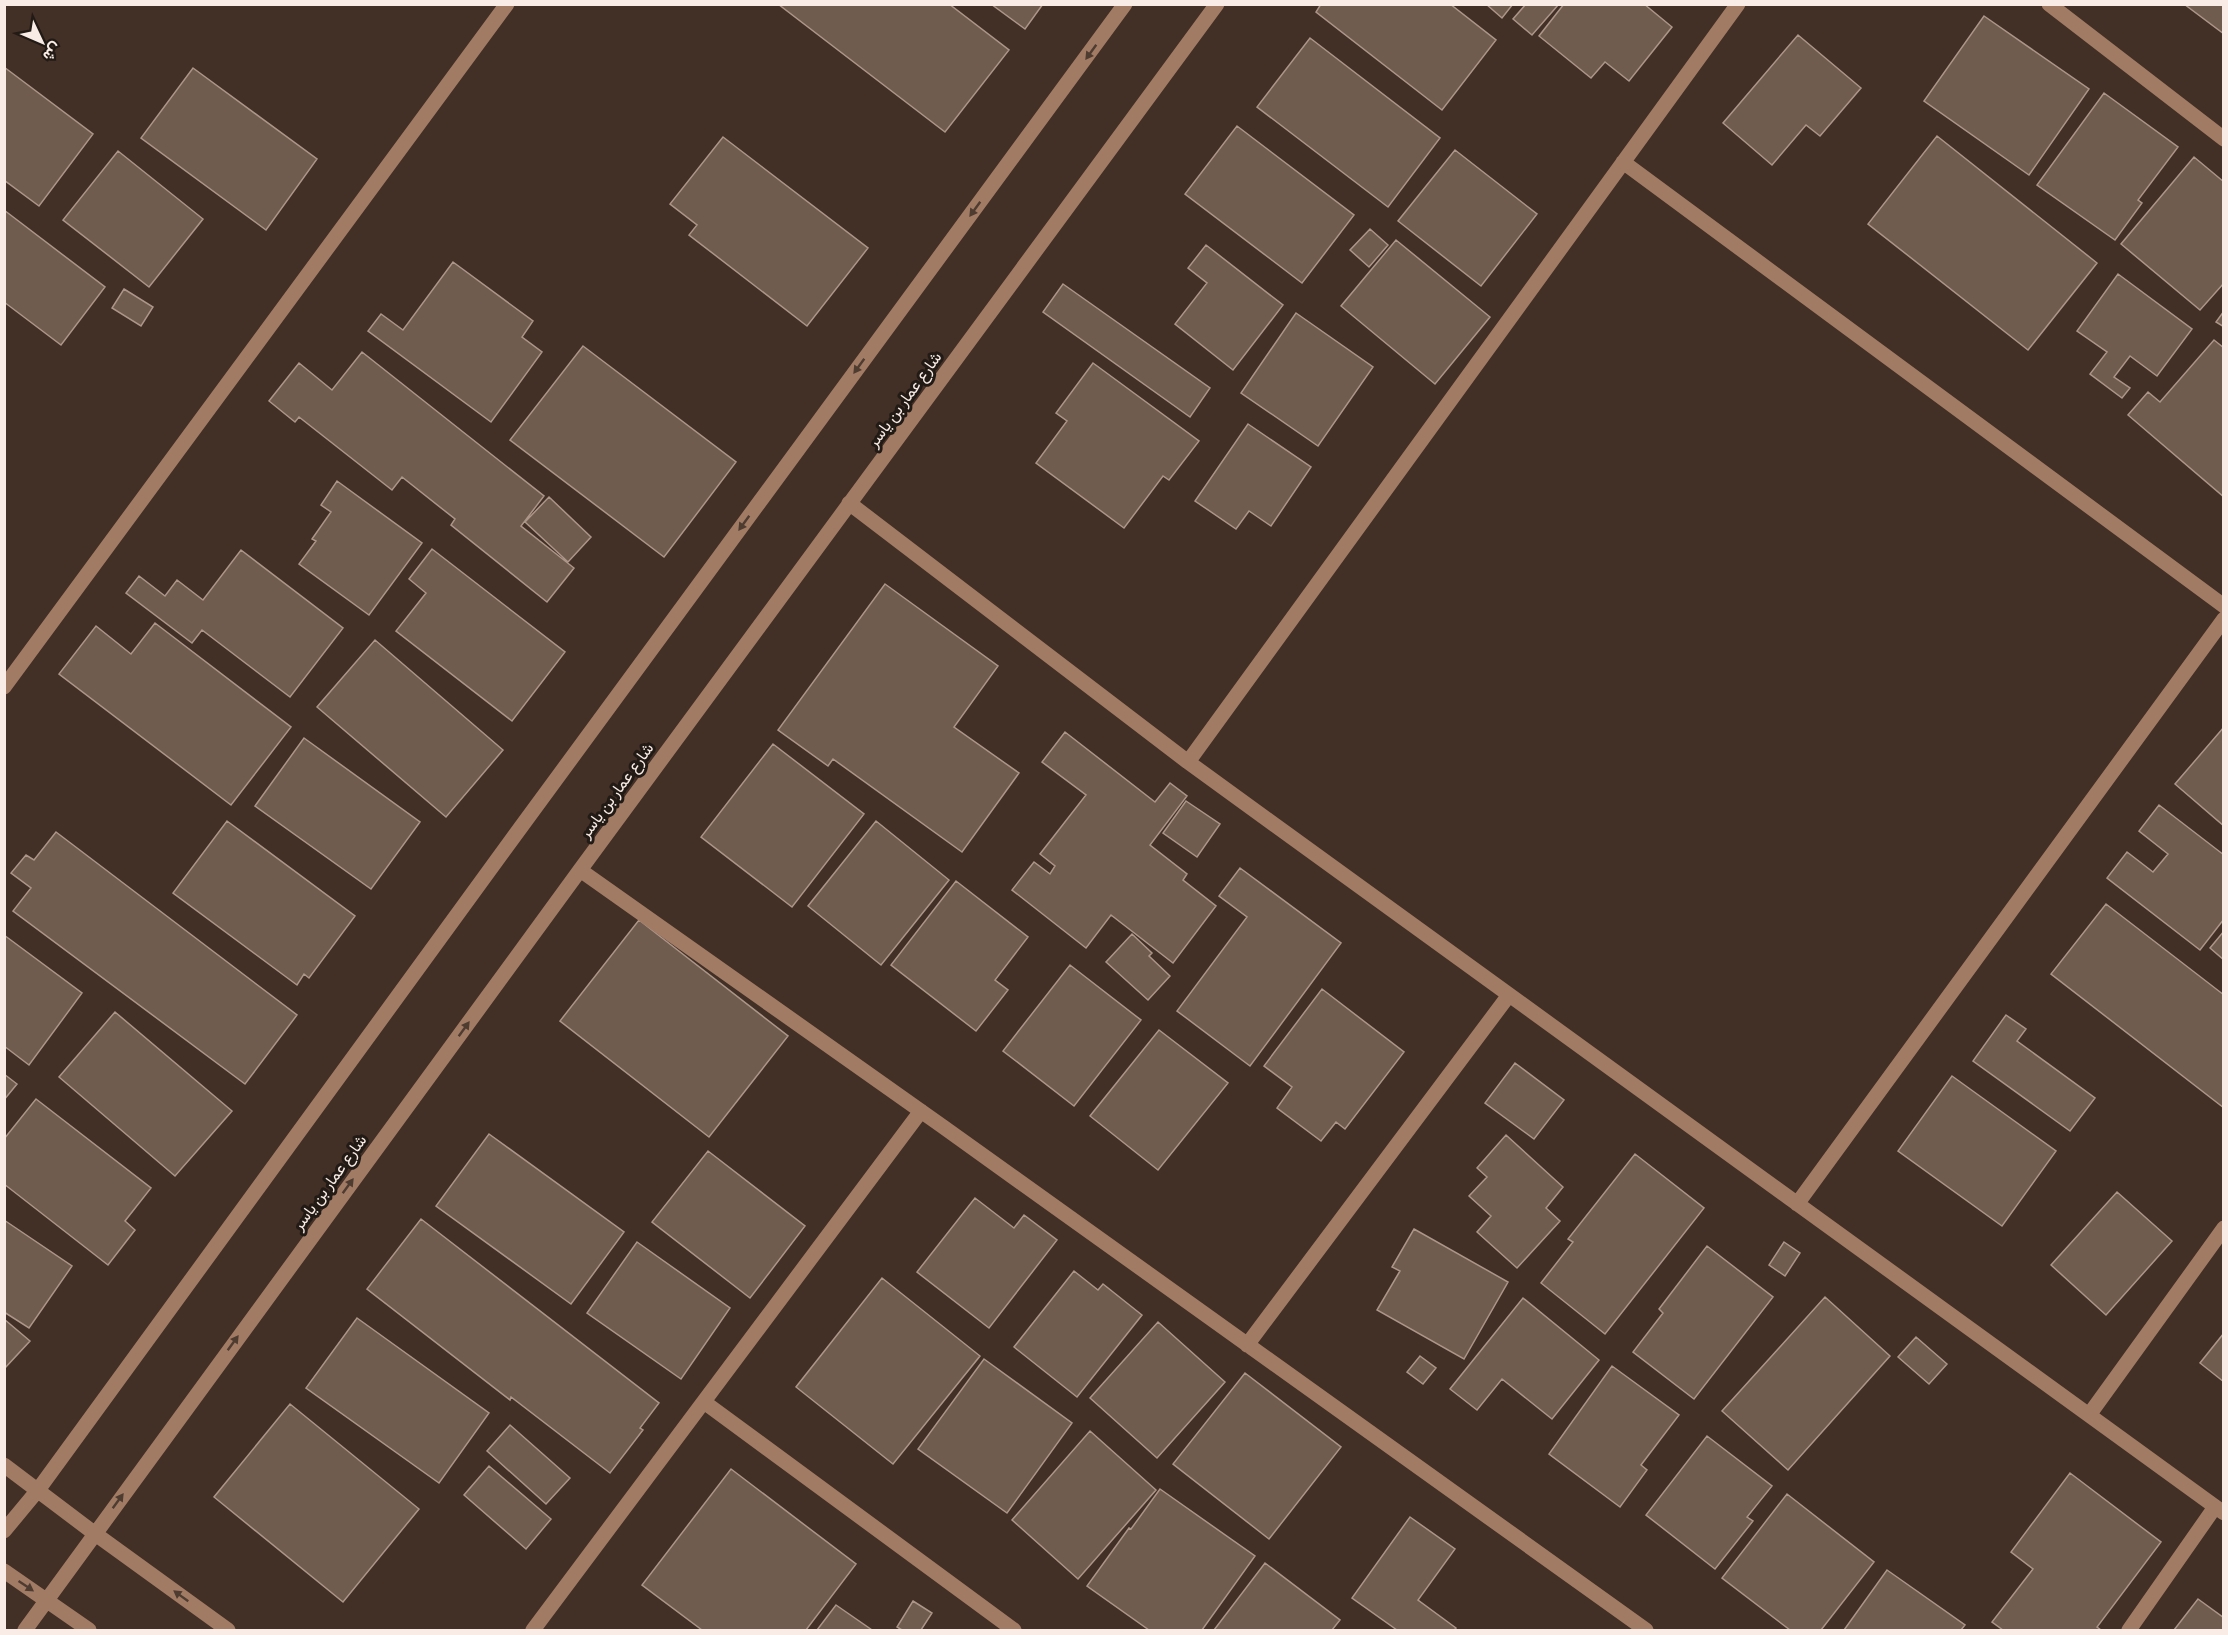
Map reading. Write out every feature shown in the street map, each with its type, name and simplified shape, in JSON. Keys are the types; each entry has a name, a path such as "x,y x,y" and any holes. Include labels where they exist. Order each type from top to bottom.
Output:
{"street":[{"path":"4,687 507,4"},
{"path":"4,1531 38,1491 528,817 1125,4"},
{"name":"شارع عمار بن ياسر","path":"24,1630 1217,4"},
{"path":"1188,762 1738,4"},
{"path":"2049,4 2223,139"},
{"path":"1623,162 2223,606"},
{"path":"849,504 1188,762 2219,1510 2129,1630"},
{"path":"1797,1204 2223,619"},
{"path":"580,870 1647,1630"},
{"path":"1246,1345 1509,995"},
{"path":"533,1630 921,1111"},
{"path":"2089,1415 2223,1227"},
{"path":"704,1402 1014,1630"},
{"path":"4,1466 228,1630"},
{"path":"4,1571 89,1630"}],"building":[{"path":"778,4 949,4 1009,50 945,132"},
{"path":"991,4 1043,4 1025,29"},
{"path":"1321,4 1450,4 1496,40 1442,110 1316,12"},
{"path":"1486,4 1513,4 1502,18"},
{"path":"1526,4 1559,4 1532,35 1513,19"},
{"path":"1564,4 1644,4 1672,27 1629,81 1605,62 1591,78 1539,36"},
{"path":"2184,4 2224,4 2224,34"},
{"path":"1984,16 2089,89 2029,175 1924,101"},
{"path":"1798,35 1861,88 1820,136 1806,125 1772,165 1723,123"},
{"path":"1310,38 1440,138 1388,207 1257,107"},
{"path":"4,67 93,134 39,206 4,180"},
{"path":"193,68 317,159 266,230 141,138"},
{"path":"2104,93 2178,147 2138,200 2142,203 2115,240 2037,185"},
{"path":"1237,126 1354,215 1302,283 1185,194"},
{"path":"1937,136 2097,263 2028,350 1868,224"},
{"path":"723,137 868,248 807,326 689,235 697,225 670,204"},
{"path":"1455,150 1537,214 1481,286 1398,221"},
{"path":"118,151 203,219 149,287 63,220"},
{"path":"2194,157 2224,182 2224,283 2200,310 2121,244"},
{"path":"4,210 105,287 61,345 4,302"},
{"path":"1370,229 1388,245 1369,267 1350,250"},
{"path":"1396,240 1490,317 1435,384 1341,306"},
{"path":"1206,245 1283,305 1233,370 1175,324 1207,283 1188,268"},
{"path":"453,262 533,321 522,337 542,352 491,422 368,331 381,314 403,330"},
{"path":"2118,274 2192,329 2157,376 2130,356 2114,377 2130,388 2122,398 2090,374 2107,352 2077,331"},
{"path":"1063,284 1210,388 1190,417 1043,312"},
{"path":"124,289 153,307 141,326 112,308"},
{"path":"2224,311 2224,327 2216,322"},
{"path":"1296,313 1373,367 1318,446 1241,393"},
{"path":"2214,340 2224,348 2224,497 2128,415 2148,392 2160,402"},
{"path":"583,346 736,462 664,557 510,440"},
{"path":"362,352 544,496 521,526 574,568 547,602 451,525 455,519 402,477 392,490 299,417 295,422 269,401 299,363 332,390"},
{"path":"1093,363 1199,441 1169,480 1163,476 1124,528 1036,463 1067,421 1056,413"},
{"path":"1248,424 1311,467 1271,526 1249,511 1236,529 1195,501"},
{"path":"337,481 422,543 369,615 299,564 316,541 312,539 331,512 321,505"},
{"path":"549,497 591,537 568,562 525,522"},
{"path":"432,549 565,652 512,721 396,631 426,593 409,579"},
{"path":"241,550 343,628 290,697 202,630 192,643 126,593 139,576 165,596 177,580 203,600"},
{"path":"885,584 998,666 954,727 1019,773 962,852 833,759 828,766 778,730"},
{"path":"155,623 291,727 231,805 59,674 96,626 131,654"},
{"path":"375,640 503,750 446,817 317,707"},
{"path":"2224,727 2224,826 2175,784"},
{"path":"1065,732 1155,802 1170,783 1187,796 1150,845 1187,874 1183,880 1216,906 1173,963 1111,915 1086,948 1012,890 1034,862 1050,874 1055,866 1040,854 1086,795 1042,762"},
{"path":"304,738 420,822 371,889 255,806"},
{"path":"773,744 864,814 792,907 701,837"},
{"path":"1186,801 1220,824 1197,857 1163,833"},
{"path":"2159,805 2224,855 2224,919 2200,950 2107,878 2127,852 2153,872 2168,854 2139,831"},
{"path":"227,821 355,916 309,978 304,974 297,985 173,893"},
{"path":"876,821 949,880 881,965 808,906"},
{"path":"56,832 297,1015 245,1084 13,911 31,888 11,873 26,855 34,860"},
{"path":"1240,868 1341,943 1250,1066 1177,1011 1247,917 1219,896"},
{"path":"956,881 1028,937 995,980 1008,990 976,1031 891,965"},
{"path":"2106,904 2224,995 2224,1108 2051,974"},
{"path":"639,920 788,1036 709,1137 560,1021"},
{"path":"2224,931 2224,960 2210,948"},
{"path":"1132,934 1152,953 1149,956 1170,976 1148,1000 1106,962"},
{"path":"4,935 82,993 29,1065 4,1046"},
{"path":"1070,965 1141,1020 1074,1106 1003,1051"},
{"path":"1322,989 1404,1052 1345,1129 1336,1122 1321,1141 1277,1108 1292,1087 1264,1066"},
{"path":"115,1012 232,1111 175,1176 59,1077"},
{"path":"2006,1015 2026,1029 2017,1041 2095,1098 2070,1131 1973,1061"},
{"path":"1159,1030 1228,1083 1158,1170 1090,1116"},
{"path":"1515,1063 1564,1100 1534,1139 1485,1103"},
{"path":"4,1074 17,1084 4,1100"},
{"path":"1952,1076 2056,1151 2002,1226 1898,1151"},
{"path":"36,1099 151,1188 125,1221 135,1230 108,1265 4,1184 4,1139"},
{"path":"489,1134 624,1232 571,1304 436,1206"},
{"path":"1506,1135 1563,1187 1546,1208 1560,1221 1517,1268 1477,1232 1491,1216 1469,1196 1487,1177 1477,1168"},
{"path":"708,1151 805,1226 750,1298 652,1222"},
{"path":"1635,1154 1704,1208 1605,1334 1541,1283 1573,1242 1568,1239"},
{"path":"2117,1192 2172,1241 2106,1315 2051,1265"},
{"path":"975,1198 1014,1228 1024,1215 1057,1240 989,1328 917,1272"},
{"path":"421,1219 659,1403 640,1428 643,1430 610,1473 511,1397 510,1400 367,1289"},
{"path":"4,1220 72,1266 29,1328 4,1312"},
{"path":"1414,1229 1508,1282 1464,1359 1377,1310 1400,1271 1392,1267"},
{"path":"637,1242 730,1308 681,1379 587,1313"},
{"path":"1784,1242 1800,1253 1785,1276 1769,1265"},
{"path":"1707,1246 1773,1297 1694,1399 1633,1352 1663,1313 1659,1309"},
{"path":"1074,1271 1098,1290 1103,1284 1142,1315 1077,1397 1014,1347"},
{"path":"882,1278 980,1356 893,1464 796,1387"},
{"path":"1825,1297 1890,1356 1788,1470 1722,1411"},
{"path":"1523,1298 1599,1360 1552,1419 1502,1379 1477,1410 1450,1389"},
{"path":"357,1318 489,1413 439,1483 306,1388"},
{"path":"4,1319 30,1341 4,1369"},
{"path":"1158,1322 1225,1382 1157,1458 1090,1398"},
{"path":"2224,1333 2224,1382 2200,1363"},
{"path":"1916,1337 1947,1364 1929,1384 1898,1357"},
{"path":"1420,1356 1436,1368 1423,1384 1407,1372"},
{"path":"984,1359 1072,1423 1007,1513 918,1449"},
{"path":"1612,1366 1679,1415 1641,1465 1647,1470 1620,1507 1549,1454"},
{"path":"1245,1373 1341,1447 1269,1539 1173,1464"},
{"path":"290,1404 419,1509 343,1602 214,1497"},
{"path":"510,1425 570,1478 546,1504 487,1451"},
{"path":"1090,1431 1156,1490 1078,1579 1012,1520"},
{"path":"1707,1436 1772,1486 1747,1517 1753,1521 1715,1569 1646,1515"},
{"path":"489,1466 551,1519 526,1549 464,1495"},
{"path":"731,1469 856,1564 806,1630 702,1630 642,1585"},
{"path":"2070,1473 2161,1542 2097,1627 2101,1630 2003,1630 1992,1622 2033,1569 2011,1552"},
{"path":"1160,1489 1255,1556 1202,1630 1149,1630 1087,1586"},
{"path":"1787,1494 1874,1562 1821,1630 1790,1630 1722,1578"},
{"path":"1410,1517 1455,1549 1418,1600 1456,1628 1454,1630 1397,1630 1352,1598"},
{"path":"1265,1563 1340,1620 1332,1630 1214,1630"},
{"path":"1887,1570 1965,1625 1961,1630 1844,1630"},
{"path":"2198,1599 2224,1618 2224,1630 2174,1630"},
{"path":"913,1601 932,1613 921,1630 902,1630 897,1627"},
{"path":"836,1605 872,1630 817,1630"}]}
